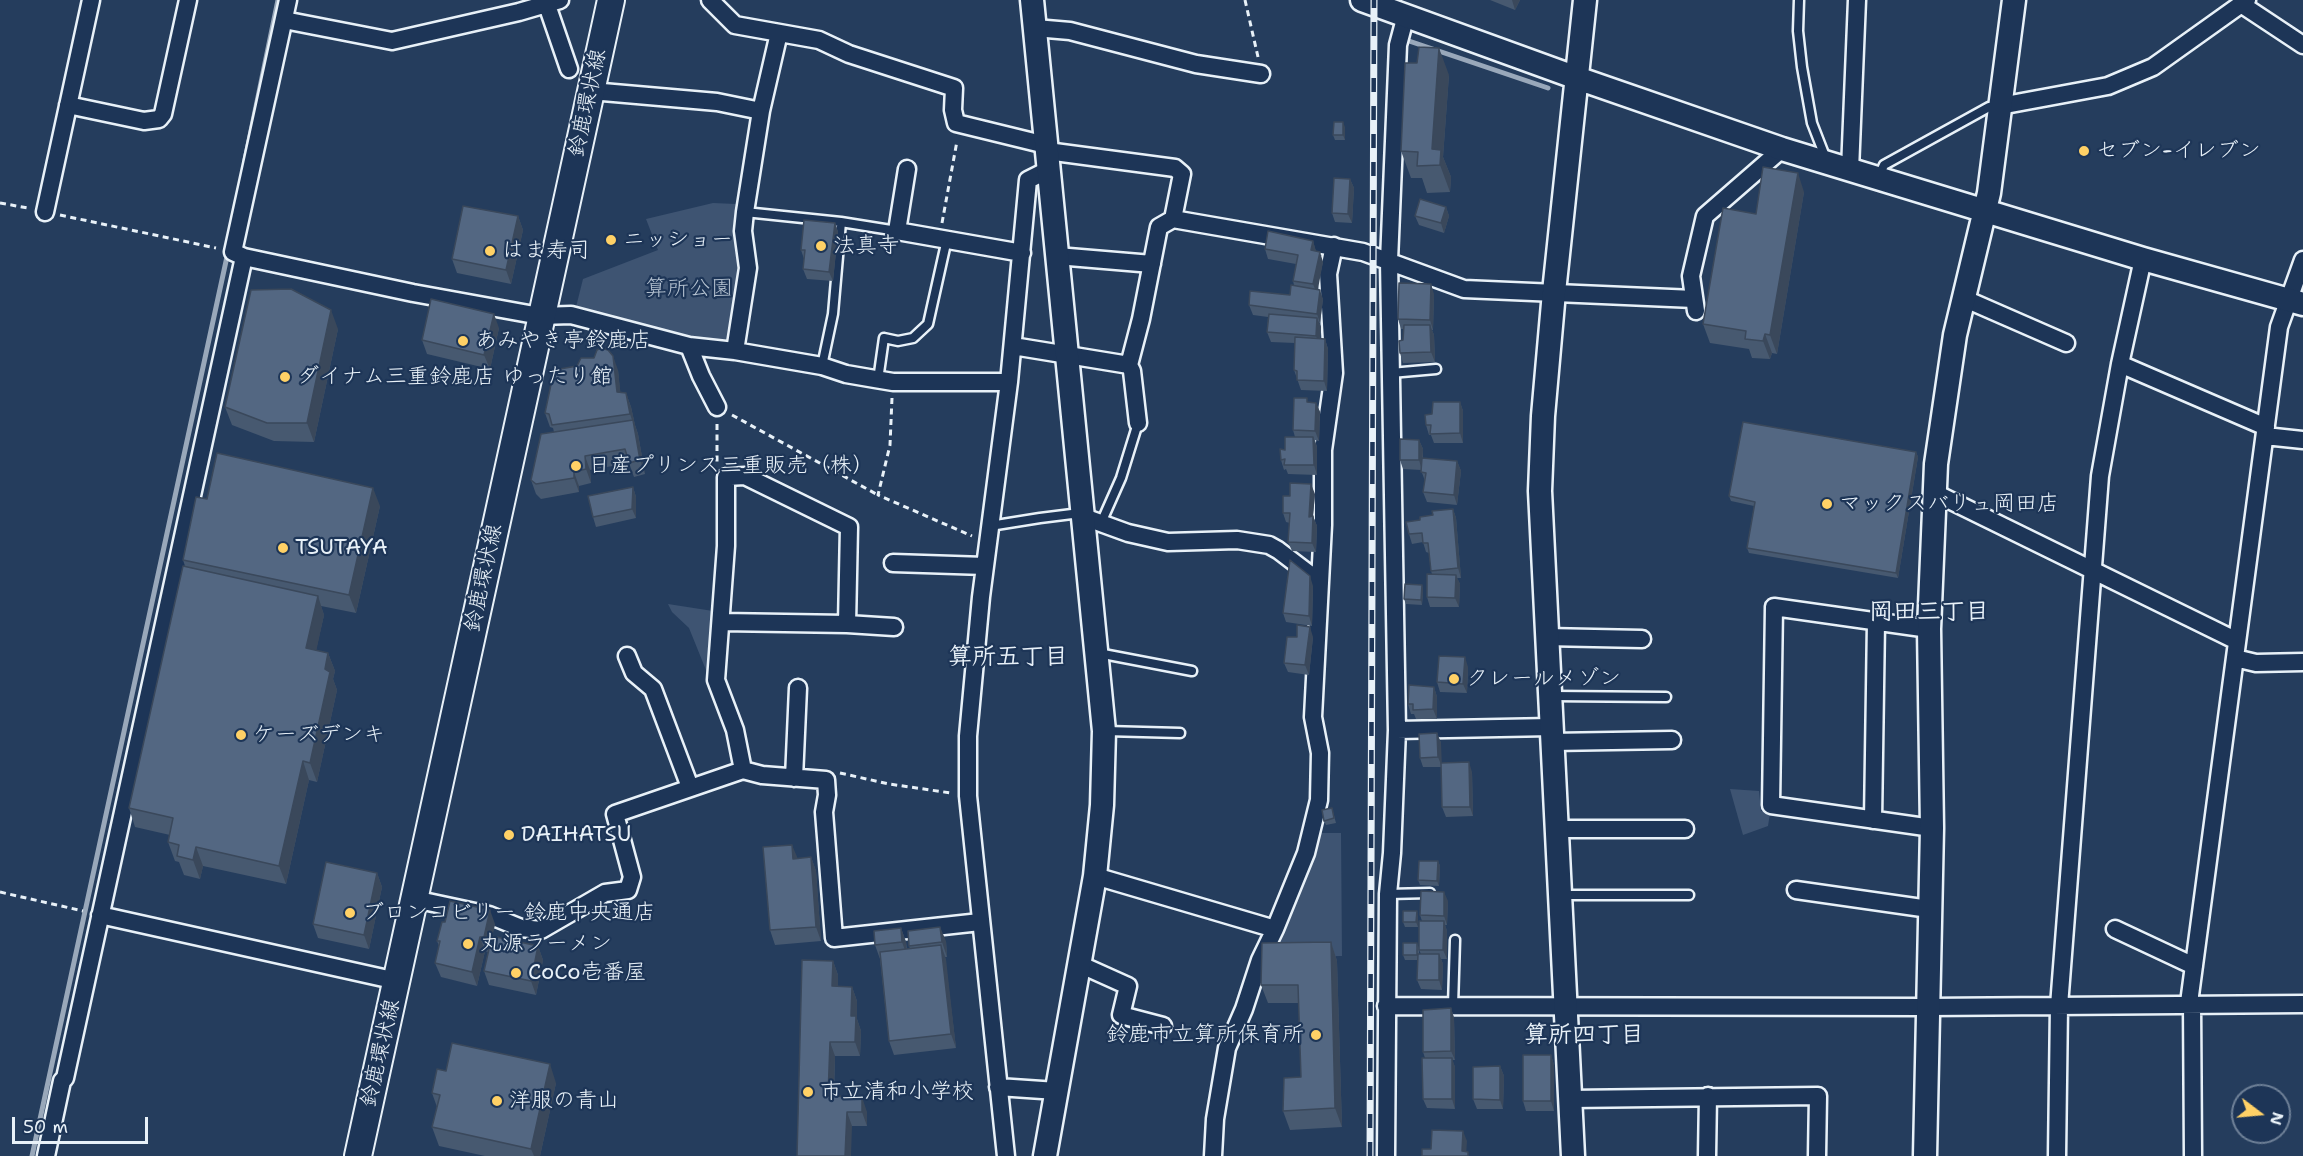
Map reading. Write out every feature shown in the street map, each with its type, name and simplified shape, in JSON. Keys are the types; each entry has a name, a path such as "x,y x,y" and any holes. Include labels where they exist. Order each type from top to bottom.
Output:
{"main road":[{"name":"鈴鹿環状線","path":"358,1156 611,0"}],"street":[{"path":"45,212 91,0"},
{"path":"68,105 144,121 159,119 163,114 188,0"},
{"path":"288,0 233,252 244,257 414,293 540,316 571,315 689,346 735,351 822,366 846,374 886,381 1009,382"},
{"path":"710,0 735,25 819,40 849,54 954,88 953,110 956,123 1047,155 1175,168 1182,174 1173,219"},
{"path":"1032,0 1066,354 1092,520 1097,653 1104,731 1102,805 1095,876 1045,1156"},
{"path":"1362,0 1398,8 1577,78 1782,149 2143,259 2296,302"},
{"path":"1573,1156 1540,491 1543,416 1554,292 1585,0"},
{"path":"1850,170 1857,0"},
{"path":"1925,1156 1932,828 1929,629 1936,464 1955,335 1989,193 2014,0"},
{"path":"2000,106 2108,86 2153,67 2244,2 2303,45"},
{"path":"284,20 392,41 553,3 569,69"},
{"path":"1386,1156 1386,1006 1396,730 1389,261 1398,8"},
{"path":"1035,28 1070,31 1196,64 1262,74"},
{"path":"735,351 748,268 743,231 745,212 761,111 779,33"},
{"path":"591,91 717,102 761,111"},
{"path":"1138,423 1132,371 1129,365 1141,319 1159,227 1173,219 1334,246 1373,255 1464,289 1554,292 1695,305 1691,276 1705,216 1782,149"},
{"path":"1006,1156 968,796 968,736 985,566 1013,346 1028,180 1047,155"},
{"path":"907,169 897,231 1022,253"},
{"path":"1213,1156 1215,1119 1227,1048 1244,1009 1260,960 1306,853 1319,800 1320,753 1313,717 1320,582 1317,488 1334,372 1328,274 1334,246"},
{"path":"1057,256 1152,264"},
{"path":"46,1156 244,257"},
{"path":"2057,1156 2059,1006 2100,476 2120,364 2143,259"},
{"path":"2193,1156 2191,1004 2194,966 2279,327 2296,302 2303,260"},
{"path":"1963,298 2066,343"},
{"path":"689,346 717,407"},
{"path":"1013,346 1129,365"},
{"path":"2120,364 2265,432 2303,440"},
{"path":"743,770 735,730 716,680 726,546 726,477 745,476 849,527 847,624"},
{"path":"1935,493 2093,571 2256,663 2303,662"},
{"path":"1092,520 1128,533 1168,542 1237,540 1269,545 1320,582"},
{"path":"893,563 985,566"},
{"path":"1929,629 1774,607 1771,805 1932,828"},
{"path":"722,622 894,627"},
{"path":"1873,820 1876,622"},
{"path":"1546,637 1642,639"},
{"path":"627,656 633,673 653,689 690,786"},
{"path":"794,778 798,688"},
{"path":"1396,730 1672,740"},
{"path":"414,899 489,915 520,928 541,930 605,893 628,890 632,877 615,814 690,786 743,770 762,775 826,780 827,795 824,812 834,938 980,922"},
{"path":"1556,829 1685,829"},
{"path":"1095,876 1275,929"},
{"path":"1796,890 1929,909"},
{"path":"100,915 397,981"},
{"path":"2115,929 2194,966"},
{"path":"1079,964 1128,986 1120,1015 1163,1026"},
{"path":"1386,1006 1928,1007 2303,1004"},
{"path":"998,1087 1057,1091"},
{"path":"1707,1096 1707,1156"},
{"path":"1570,1099 1818,1096 1817,1156"}],"lane":[{"path":"1799,0 1798,31 1805,85 1812,123 1827,162"},
{"path":"1879,179 1884,165 1989,107 2000,106"},
{"path":"745,212 841,222 897,231"},
{"path":"822,366 833,314 841,222"},
{"path":"886,381 884,338 898,341 913,338 928,324 943,239"},
{"path":"1391,373 1436,369"},
{"path":"990,526 1072,514 1092,520 1121,478 1138,423"},
{"path":"1097,653 1192,671"},
{"path":"1550,696 1666,697"},
{"path":"1104,731 1180,733"},
{"path":"1389,894 1442,893"},
{"path":"1559,895 1689,896"},
{"path":"1454,1006 1455,940"}],"path":[{"path":"1245,0 1262,74"},
{"path":"943,239 960,124"},
{"path":"0,203 214,247"},
{"path":"878,495 890,446 886,381"},
{"path":"726,477 717,471 717,407 878,495 988,543"},
{"path":"826,780 839,772 889,784 968,796"},
{"path":"0,892 80,910"}],"green space":[{"name":"算所公園","path":"713,203 736,204 744,269 731,344 726,348 648,329 576,307 583,279 658,250 646,219"},
{"path":"668,604 713,611 708,675 689,628 672,612"},
{"path":"1730,789 1759,791 1761,811 1770,813 1768,826 1743,835"},
{"path":"1318,833 1341,833 1342,956 1269,957"}],"building":[{"path":"1419,47 1439,48 1432,149 1441,150 1440,165 1417,166 1418,152 1401,151 1405,63 1417,63"},
{"path":"1334,122 1343,122 1343,135 1333,135"},
{"path":"1763,167 1798,173 1770,335 1765,334 1763,341 1745,339 1746,331 1703,324 1723,208 1756,214"},
{"path":"1334,178 1350,179 1348,214 1332,213"},
{"path":"1420,199 1446,207 1441,223 1415,216"},
{"name":"はま寿司","path":"463,206 518,216 506,270 452,259"},
{"name":"法真寺","path":"804,220 835,223 829,272 803,269 805,250 801,250"},
{"path":"1268,231 1313,241 1311,250 1320,252 1313,284 1293,281 1298,255 1265,249"},
{"path":"1399,283 1431,284 1430,320 1398,319"},
{"path":"1291,285 1320,290 1317,314 1249,305 1250,291 1290,295"},
{"name":"ダイナム三重鈴鹿店 ゆったり館","path":"291,289 331,310 307,423 267,423 225,407 251,290"},
{"name":"あみやき亭鈴鹿店","path":"431,299 494,314 484,355 422,340"},
{"path":"1269,314 1317,318 1316,336 1267,332"},
{"path":"1404,325 1430,325 1431,352 1400,353 1399,341 1403,340"},
{"path":"1295,337 1325,339 1324,381 1297,380 1297,371 1294,370"},
{"path":"601,348 608,350 613,356 617,392 626,393 630,414 552,425 549,414 545,413 554,370 577,366 581,358 594,358 597,350"},
{"path":"1294,398 1307,398 1307,402 1316,403 1315,431 1293,430"},
{"path":"1433,402 1460,402 1460,433 1430,434 1431,425 1426,425 1425,415 1432,414"},
{"path":"633,420 640,460 629,463 625,449 585,456 586,469 574,472 574,478 536,484 531,480 541,434"},
{"name":"マックスバリュ岡田店","path":"1743,422 1916,452 1896,573 1747,548 1755,502 1729,496"},
{"path":"1285,437 1313,437 1314,465 1284,465 1285,459 1281,460 1280,449 1285,450"},
{"path":"1400,439 1419,440 1419,460 1400,460"},
{"name":"TSUTAYA","path":"217,453 373,488 349,595 183,560 196,497 207,499"},
{"path":"1422,458 1457,461 1454,495 1423,492 1426,473 1421,472"},
{"path":"1290,483 1311,484 1309,517 1313,516 1312,543 1288,542 1290,513 1283,513 1283,496 1290,496"},
{"path":"633,487 632,509 593,517 588,496"},
{"path":"1453,509 1458,568 1431,571 1428,543 1423,543 1422,533 1409,534 1406,522 1433,515 1432,511"},
{"path":"1290,560 1310,576 1309,616 1283,613"},
{"name":"ケーズデンキ","path":"183,566 318,596 306,648 328,653 325,669 330,672 310,763 303,761 279,866 196,847 193,860 177,856 179,845 168,842 173,818 129,808"},
{"path":"1427,574 1456,575 1455,598 1427,597"},
{"path":"1405,584 1422,585 1421,600 1404,599"},
{"path":"1297,625 1310,627 1305,665 1284,663 1287,637 1297,637"},
{"path":"1439,656 1465,657 1463,684 1437,682"},
{"path":"1409,685 1434,687 1433,709 1413,710 1413,704 1408,704"},
{"path":"1437,733 1438,757 1420,758 1419,734"},
{"path":"1469,762 1470,807 1442,807 1441,763"},
{"path":"1332,808 1334,818 1324,821 1322,810"},
{"path":"792,845 793,859 811,857 816,927 770,930 763,847"},
{"path":"1419,861 1438,861 1437,881 1418,880"},
{"name":"ブロンコビリー 鈴鹿中央通店","path":"326,862 377,873 364,935 313,924"},
{"path":"1421,891 1444,892 1444,916 1420,915"},
{"name":"丸源ラーメン","path":"450,901 490,910 484,937 480,937 472,972 435,963 440,941 437,941"},
{"path":"1403,911 1417,911 1416,922 1403,922"},
{"path":"1419,921 1444,921 1443,950 1419,950"},
{"path":"940,927 942,942 909,946 908,931"},
{"path":"901,928 902,942 875,945 874,931"},
{"path":"492,936 538,946 531,981 484,971"},
{"path":"1331,942 1335,1108 1283,1111 1284,1078 1301,1077 1298,985 1261,985 1262,943"},
{"path":"1403,943 1417,943 1417,955 1403,955"},
{"path":"941,945 951,1034 889,1041 880,952"},
{"path":"1418,954 1439,954 1439,980 1417,980"},
{"path":"802,960 833,961 832,986 852,987 851,1016 856,1016 855,1042 830,1042 828,1096 862,1097 862,1112 847,1112 845,1156 797,1156"},
{"path":"1451,1008 1451,1051 1423,1052 1423,1010"},
{"name":"洋服の青山","path":"452,1043 550,1064 531,1149 432,1127 440,1095 432,1093 437,1069 446,1071"},
{"path":"1523,1055 1551,1055 1551,1101 1523,1101"},
{"path":"1422,1058 1452,1058 1452,1099 1423,1099"},
{"path":"1500,1066 1500,1100 1473,1099 1473,1067"},
{"path":"1432,1130 1463,1131 1462,1151 1468,1152 1468,1156 1422,1156 1422,1149 1431,1149"}],"waterway":[{"path":"245,160 278,0"},
{"path":"1409,41 1548,88"},
{"path":"32,1156 228,252"}],"railway":[{"path":"1370,1156 1374,0"}],"place":[{"name":"セブン-イレブン","path":"2084,151"},
{"name":"ニッショー","path":"611,240"},
{"name":"法真寺","path":"821,246"},
{"name":"はま寿司","path":"490,251"},
{"name":"あみやき亭鈴鹿店","path":"463,341"},
{"name":"ダイナム三重鈴鹿店 ゆったり館","path":"285,377"},
{"name":"日産プリンス三重販売（株）","path":"576,466"},
{"name":"マックスバリュ岡田店","path":"1827,504"},
{"name":"TSUTAYA","path":"283,548"},
{"name":"クレールメゾン","path":"1454,679"},
{"name":"ケーズデンキ","path":"241,735"},
{"name":"DAIHATSU","path":"509,835"},
{"name":"ブロンコビリー 鈴鹿中央通店","path":"350,913"},
{"name":"丸源ラーメン","path":"468,944"},
{"name":"CoCo壱番屋","path":"516,973"},
{"name":"鈴鹿市立算所保育所","path":"1316,1035"},
{"name":"市立清和小学校","path":"808,1092"},
{"name":"洋服の青山","path":"497,1101"}],"district":[{"name":"岡田三丁目","path":"1929,613"},
{"name":"算所五丁目","path":"1008,658"},
{"name":"算所四丁目","path":"1584,1036"}]}
